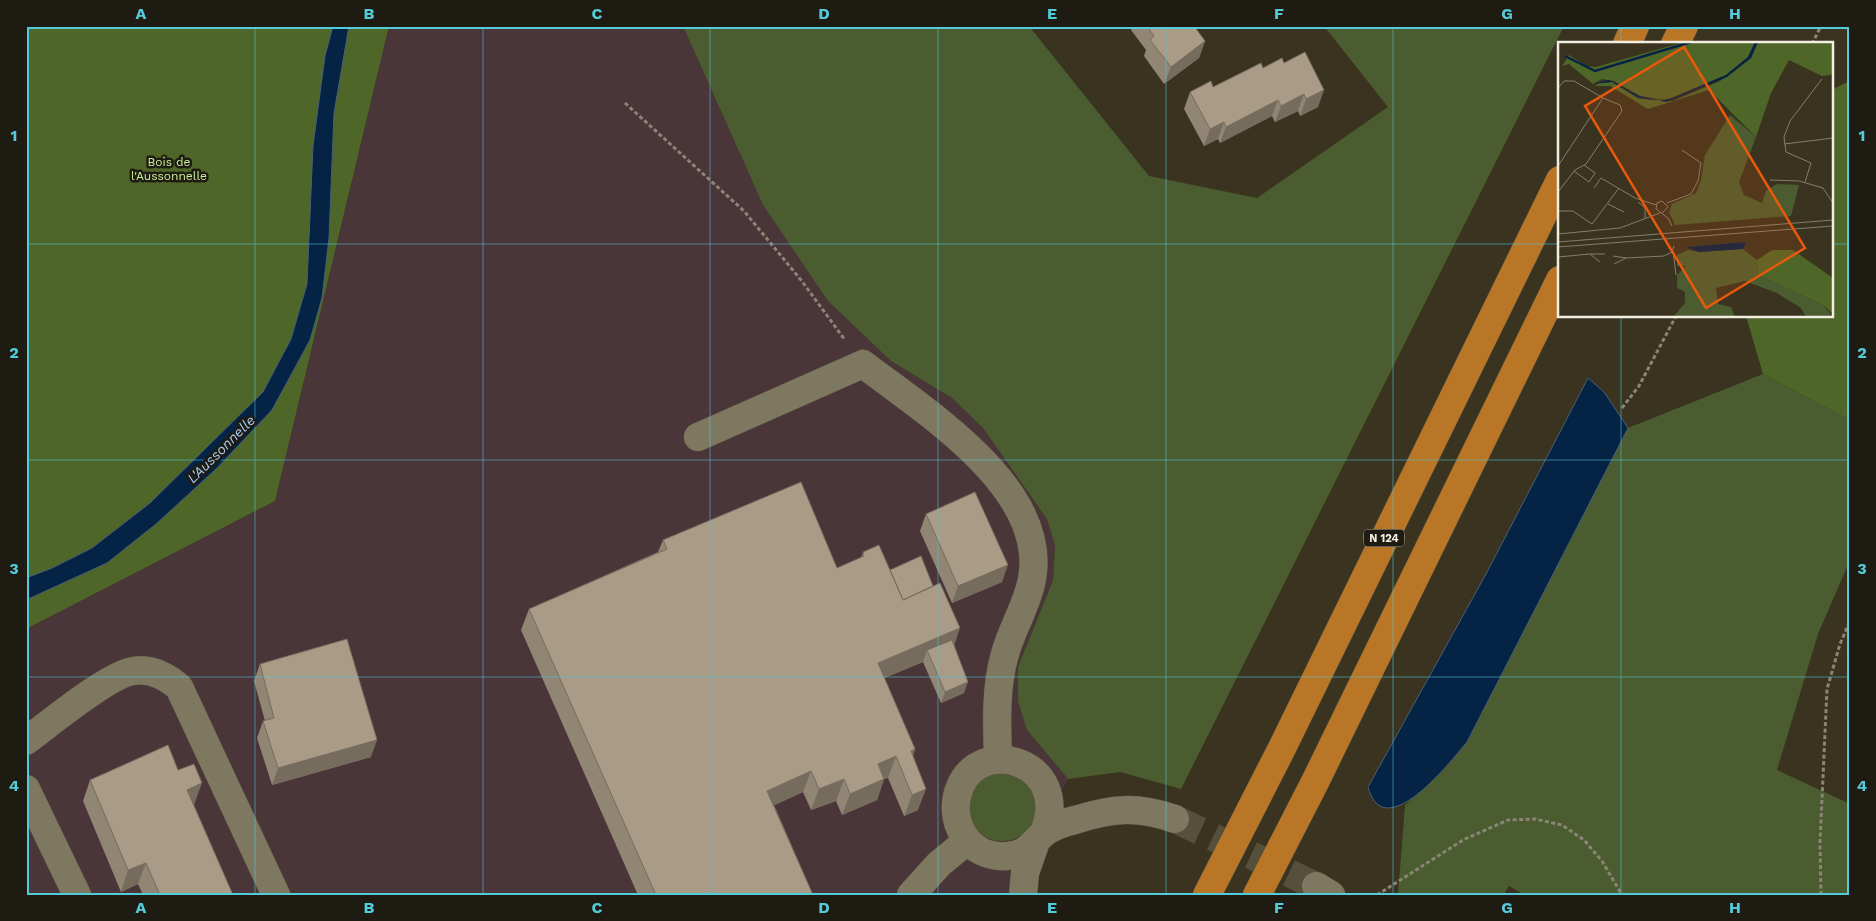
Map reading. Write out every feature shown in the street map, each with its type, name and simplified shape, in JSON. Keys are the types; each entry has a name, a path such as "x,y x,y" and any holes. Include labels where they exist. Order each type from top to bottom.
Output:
{"highway":[{"path":"1628,42 1635,26"},
{"path":"1676,42 1684,26"},
{"name":"N 124","path":"1206,895 1287,737 1558,184"},
{"path":"1257,895 1558,284"}],"street":[{"path":"698,437 863,364 945,428 974,454 1010,494 1021,510 1030,532 1034,554 1027,601 1004,655 999,696 998,760"},
{"path":"26,741 109,682 132,671 148,671 173,682 179,687 276,895"},
{"path":"1023,895 1025,873 1040,838 1050,818 1051,803 1047,788 1039,776 1027,766 1013,761 998,760 983,764 970,772 961,784 955,798 954,813 958,828 967,841 978,850 992,855 1008,856 1022,852 1040,838 1069,822 1116,810 1143,810 1175,819"},
{"path":"26,789 77,895"},
{"path":"911,895 939,864 967,841"}],"path":[{"path":"1813,42 1821,26"},
{"path":"625,103 744,211 801,280 863,364"},
{"path":"1622,408 1638,386 1675,318"},
{"path":"1821,895 1820,843 1827,689 1840,644 1850,621"},
{"path":"1377,895 1463,840 1508,820 1535,819 1562,825 1584,840 1602,861 1622,895"}],"shaded area":[{"path":"389,26 683,26 763,205 828,301 891,361 952,398 983,428 1047,519 1055,545 1053,580 1018,667 1027,730 1068,779 1009,895 26,895 26,629 275,501"}],"green space":[{"name":"Bois de l'Aussonnelle","path":"26,26 333,26 325,56 313,146 307,284 291,339 263,392 150,503 92,548 52,568 26,578"},
{"path":"349,26 389,26 275,501 26,629 26,600 107,563 156,524 216,469 272,410 322,298 329,238 334,113"},
{"path":"683,26 1029,26 1149,176 1257,198 1388,107 1324,26 1564,26 1181,789 1120,772 1068,779 1027,730 1018,701 1018,667 1053,580 1055,545 1047,519 983,428 952,398 891,361 828,301 763,205"},
{"path":"1850,81 1850,420 1763,374 1747,318 1834,318 1835,88"},
{"path":"1763,374 1850,420 1850,560 1818,634 1777,770 1850,804 1850,895 1525,895 1509,886 1503,895 1398,895 1405,805 1441,773 1467,742 1628,428"},
{"path":"1009,773 1021,779 1030,788 1036,800 1034,820 1026,831 1009,841 995,841 978,831 970,820 968,800 978,783 989,775"}],"water":[{"name":"L'Aussonnelle","path":"333,26 349,26 334,113 329,238 322,298 310,340 272,410 216,469 156,524 107,563 26,600 26,578 52,568 92,548 150,503 263,392 291,339 307,284 313,146 325,56"},
{"path":"1588,378 1604,392 1628,428 1467,742 1418,794 1402,804 1388,808 1376,803 1368,787 1486,574"}],"building":[{"path":"1147,26 1194,26 1205,41 1171,67 1150,40 1154,36"},
{"path":"1305,52 1324,90 1306,99 1304,94 1281,106 1278,100 1226,127 1224,122 1210,129 1190,92 1211,81 1213,87 1261,63 1263,68 1282,58 1284,63"},
{"path":"801,482 837,568 864,556 863,552 879,545 903,600 940,583 960,628 878,663 915,749 911,751 926,789 912,795 896,756 878,764 884,779 850,794 844,779 819,789 811,771 767,791 813,895 656,895 529,609 667,549 663,540"},
{"path":"975,492 1008,565 958,586 926,514"},
{"path":"921,556 933,586 903,600 890,570"},
{"path":"347,639 377,740 278,768 263,721 274,718 260,664"},
{"path":"952,640 968,682 945,692 927,650"},
{"path":"168,745 178,770 194,764 202,783 187,790 233,895 160,895 146,863 128,870 90,780"}],"tunnel":[{"path":"1175,819 1316,886"}]}
